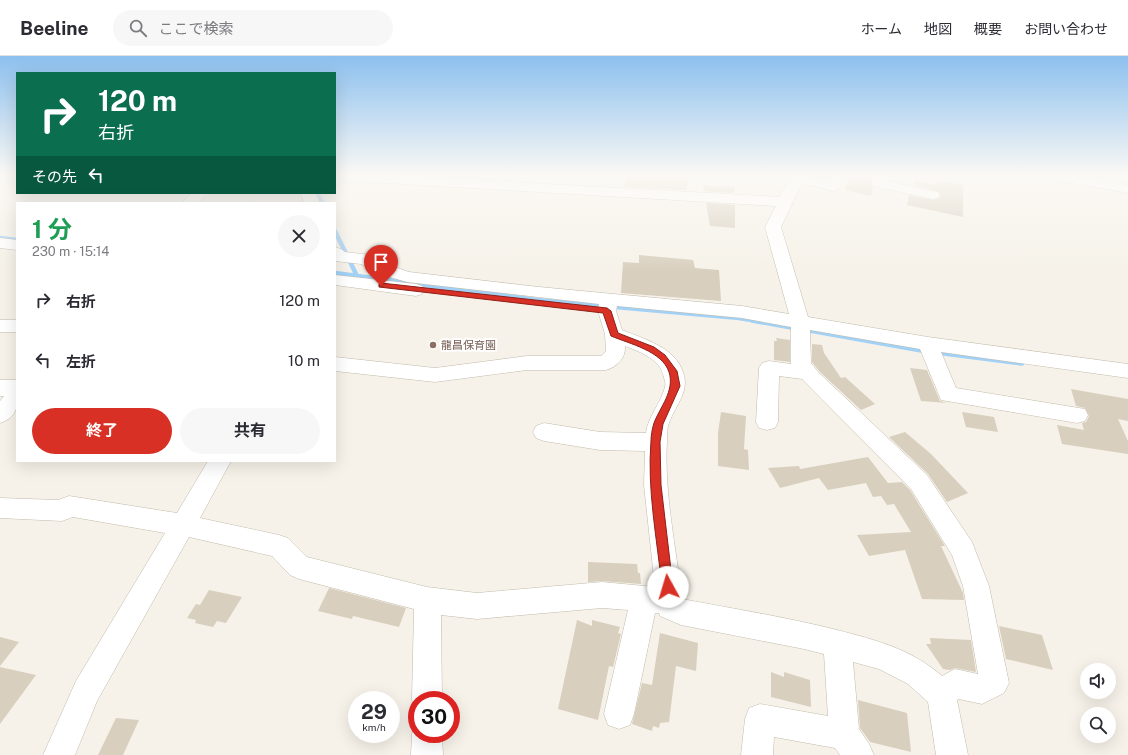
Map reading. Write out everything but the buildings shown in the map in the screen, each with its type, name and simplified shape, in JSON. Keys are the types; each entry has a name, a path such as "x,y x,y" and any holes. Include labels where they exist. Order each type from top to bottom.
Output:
{"street":[{"path":"782,209 773,227 800,328 801,364 808,373 919,482 963,550 976,586 994,683 982,690 955,684 941,694"},
{"path":"0,243 16,245"},
{"path":"341,258 365,259 389,272 407,277 738,324 800,328 1128,383"},
{"path":"336,280 543,305 608,305"},
{"path":"336,364 434,375 527,364 606,363 616,353 608,305"},
{"path":"0,326 16,326"},
{"path":"614,334 651,349 662,357 673,371 676,386 658,424 656,442 656,600 619,714"},
{"path":"931,351 1128,371"},
{"path":"931,351 948,395 1077,415"},
{"path":"767,422 769,368 808,373"},
{"path":"0,388 16,388"},
{"path":"0,415 16,396"},
{"path":"544,432 600,441 656,442"},
{"path":"59,755 86,691 219,462"},
{"path":"0,508 62,511 69,506 182,525 279,546 299,568 426,600 477,606 602,596 656,600 681,612 804,635 883,656 918,674 941,694 952,755"},
{"path":"426,600 427,691"},
{"path":"757,755 760,719 851,744 836,644"},
{"path":"427,743 427,755"}],"waterway":[{"path":"336,233 357,276"},
{"path":"0,238 16,240"},
{"path":"336,273 357,276"},
{"path":"357,276 537,300 754,320"},
{"path":"754,320 791,327"},
{"path":"804,329 927,351"},
{"path":"936,352 1022,363"}],"place":[{"name":"龍昌保育園","path":"433,345"}],"route":[{"path":"381,286 607,311 614,334 651,349 662,357 673,371 676,386 658,424 656,442 656,485 668,587"}]}
